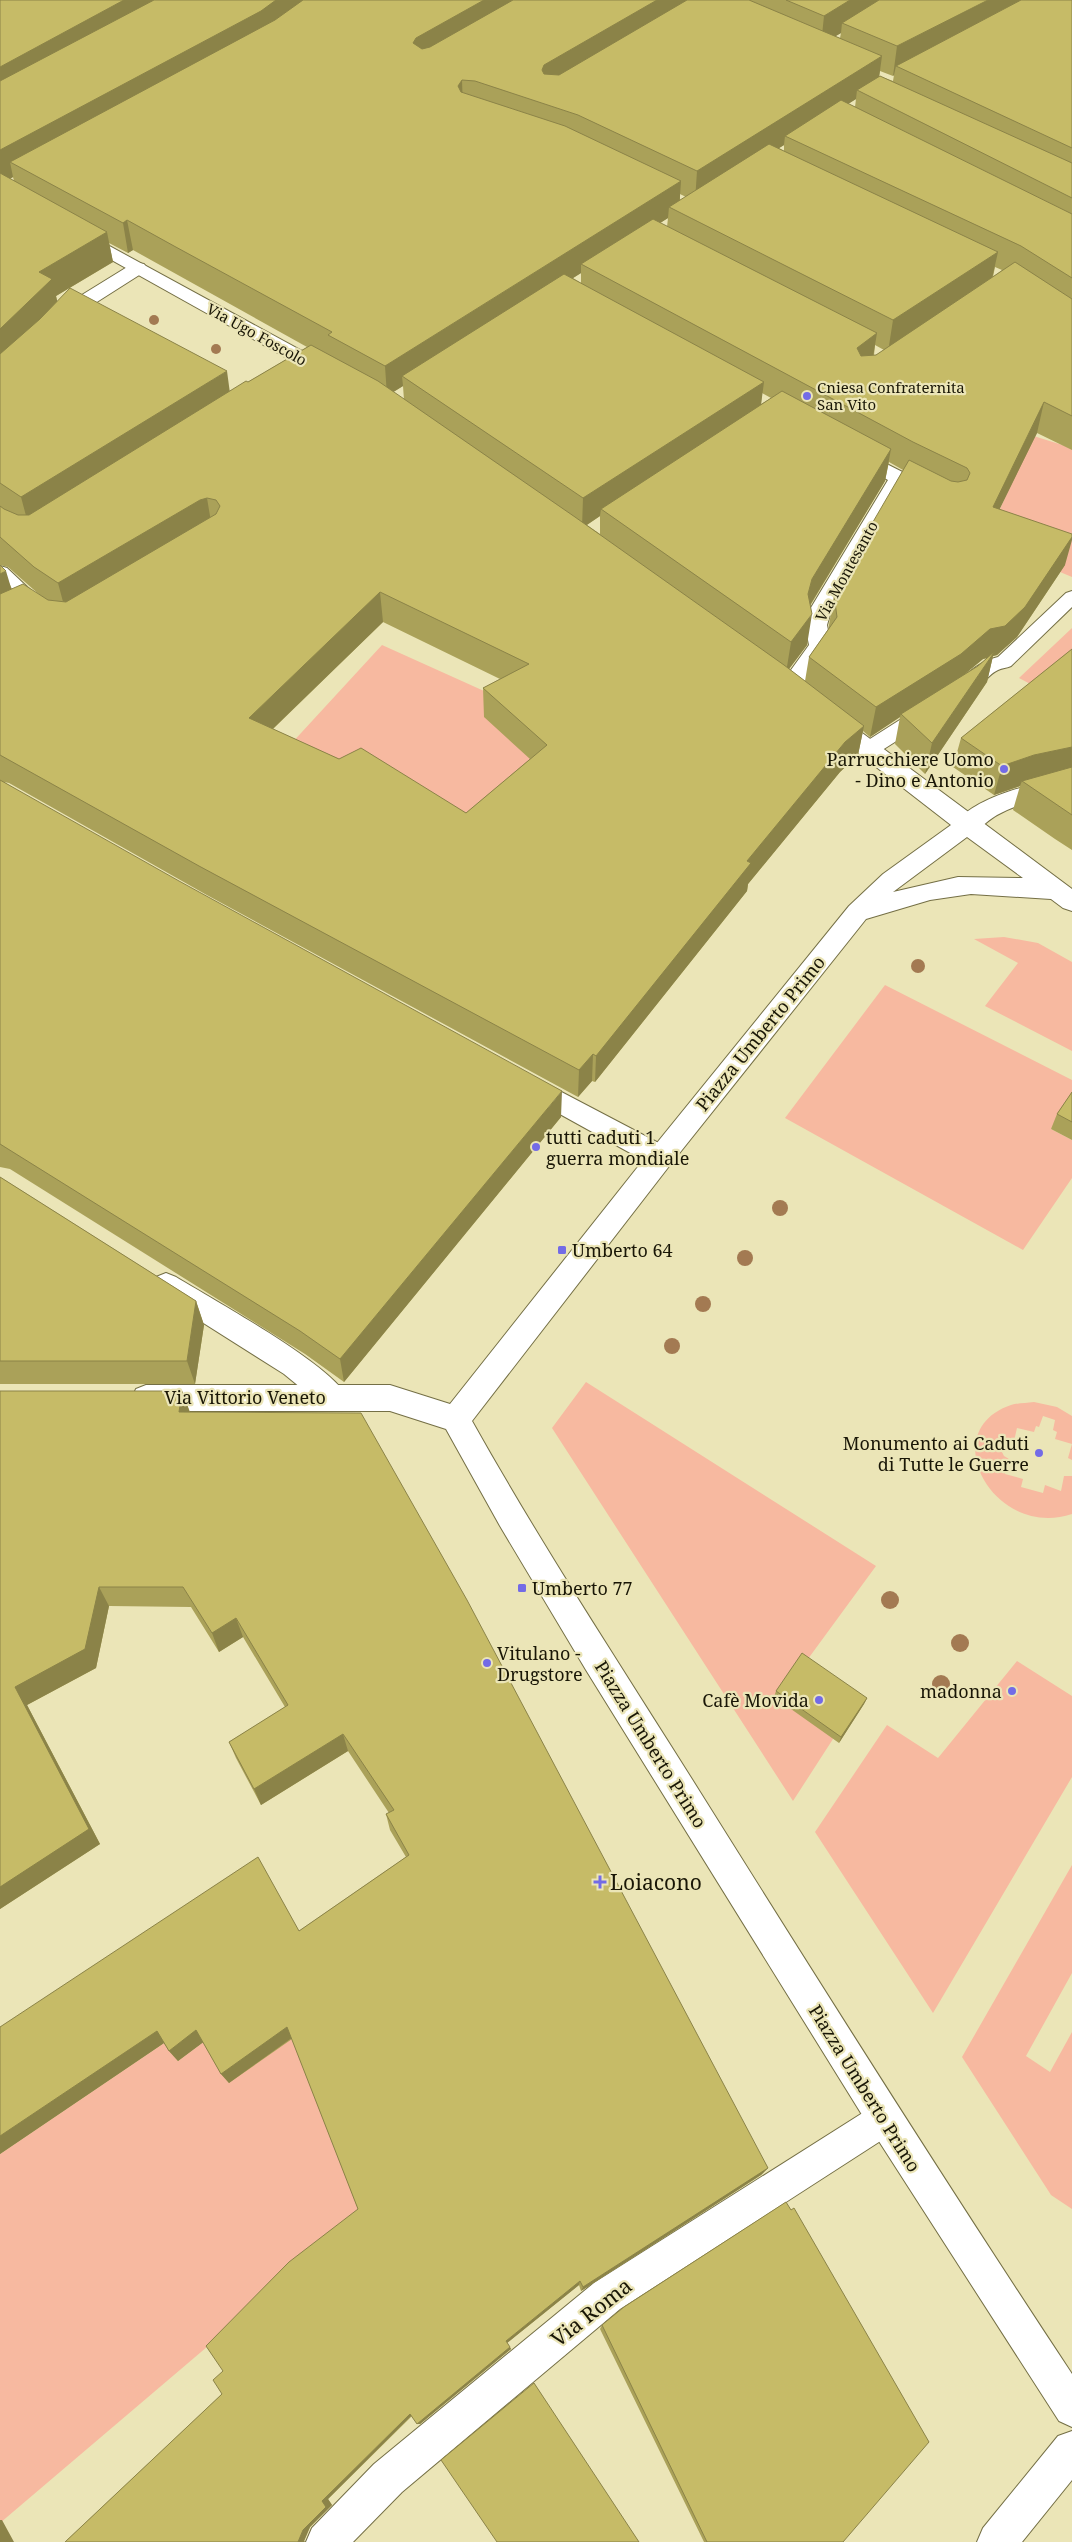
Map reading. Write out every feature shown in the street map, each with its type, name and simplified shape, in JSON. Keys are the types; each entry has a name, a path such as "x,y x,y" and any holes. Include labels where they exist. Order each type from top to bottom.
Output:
{"street":[{"name":"Via Ugo Foscolo","path":"62,225 138,268 302,368 345,382"},
{"path":"46,338 71,310 138,268"},
{"path":"838,445 898,478 952,504"},
{"name":"Via Montesanto","path":"869,749 795,693 820,646 816,625 820,611 898,478"},
{"path":"0,573 41,609 0,619"},
{"path":"869,749 967,825 1065,896"},
{"name":"Piazza Umberto Primo","path":"1072,783 1040,791 990,809 891,880 858,912 661,1158 456,1419 478,1460 584,1637 884,2119 1072,2408"},
{"path":"858,912 917,895 969,885 1015,886 1065,896"},
{"path":"506,1073 661,1158"},
{"path":"141,1269 294,1364 333,1397"},
{"name":"Via Vittorio Veneto","path":"118,1398 390,1398 456,1419"},
{"name":"Via Roma","path":"326,2542 388,2478 607,2296 884,2119"},
{"path":"997,2542 1072,2450"}],"lane":[{"path":"869,749 947,700 992,665 1004,662 1072,597"}],"shaded area":[{"path":"1002,426 1072,448 1072,577 1060,572 999,511 1008,491"},
{"path":"1072,628 1072,664 1036,687 1019,678"},
{"path":"382,645 504,700 567,767 530,851 278,758"},
{"path":"1004,937 1038,943 1072,962 1072,1051 985,1006 1018,963 974,939"},
{"path":"885,985 1072,1080 1072,1099 1051,1129 1072,1140 1072,1178 1023,1250 785,1118"},
{"path":"586,1382 876,1566 805,1663 833,1739 793,1801 552,1428"},
{"path":"1034,1402 1057,1407 1072,1416 1072,1444 1055,1439 1057,1432 1053,1430 1055,1420 1043,1416 1039,1427 1036,1426 1034,1432 1017,1428 1014,1441 1007,1441 1001,1450 1004,1456 1009,1459 1005,1474 1023,1479 1021,1487 1043,1493 1045,1485 1061,1491 1064,1476 1072,1476 1072,1514 1044,1518 1019,1512 998,1498 983,1479 976,1458 977,1437 988,1418 1011,1405"},
{"path":"1072,1444 1072,1460 1068,1458"},
{"path":"1017,1661 1072,1696 1072,1777 933,2013 815,1832 887,1725 938,1758"},
{"path":"1072,1865 1072,1973 1026,2056 1050,2072 1072,2032 1072,2209 1051,2195 962,2057"},
{"path":"293,2037 361,2216 0,2523 0,2154 167,2041 178,2061 205,2041"}],"building":[{"path":"0,0 124,0 0,67"},
{"path":"154,0 276,0 261,11 0,150 0,81"},
{"path":"303,0 484,0 416,38 413,43 422,49 430,47 513,0 657,0 544,65 542,70 544,74 559,75 687,0 749,0 882,56 697,171 578,115 475,81 462,80 458,86 461,92 565,126 681,181 385,366 328,335 332,332 127,220 123,223 10,162 275,20"},
{"path":"786,0 850,0 824,16"},
{"path":"879,0 988,0 897,46 842,23"},
{"path":"1021,0 1072,0 1072,148 896,66"},
{"path":"880,76 1072,163 1072,198 857,90"},
{"path":"841,100 1072,214 1072,278 1021,246 785,136"},
{"path":"769,144 998,252 893,320 669,207"},
{"path":"0,173 107,232 39,272 52,279 0,329"},
{"path":"653,219 877,333 857,348 861,356 876,355 1015,262 1072,299 1072,416 1044,402 993,507 1072,534 1072,537 1025,607 1005,626 990,629 961,654 876,707 809,657 837,617 834,595 838,582 909,460 951,481 967,480 970,473 967,468 913,442 581,264"},
{"path":"564,274 764,382 583,498 402,376"},
{"path":"70,288 227,371 21,497 0,483 0,354 40,319"},
{"path":"311,345 378,381 784,665 864,726 845,742 747,861 751,863 596,1056 593,1054 579,1070 199,866 0,755 0,594 23,584 48,600 66,602 216,514 220,506 216,500 207,498 200,500 58,583 34,567 0,537 0,506 18,515 29,515 246,381 248,382","holes":["380,592 529,664 483,688 547,745 466,813 361,748 339,759 249,718"]},
{"path":"782,391 891,449 812,579 808,594 812,614 791,642 601,509"},
{"path":"0,565 6,571 0,574"},
{"path":"1072,649 1072,747 1034,755 1002,766 961,738"},
{"path":"995,651 932,743 901,714 978,666"},
{"path":"1072,767 1072,815 1022,781"},
{"path":"0,780 179,881 562,1091 340,1359 300,1331 0,1144"},
{"path":"1072,1092 1072,1122 1057,1114"},
{"path":"0,1177 196,1301 187,1361 0,1361"},
{"path":"0,1391 182,1391 179,1412 361,1413 467,1600 768,2168 583,2287 580,2281 506,2341 510,2347 417,2424 410,2414 322,2501 326,2507 303,2530 298,2542 65,2542 222,2394 213,2380 223,2371 206,2346 289,2262 358,2209 287,2027 221,2074 196,2030 169,2051 157,2031 0,2136 0,2027 258,1857 299,1931 409,1855 386,1814 394,1810 343,1734 254,1789 229,1742 288,1705 236,1618 212,1633 183,1587 99,1587 85,1649 15,1687 89,1829 0,1887"},
{"name":"Cafè Movida","path":"802,1653 867,1698 841,1737 776,1691"},
{"path":"786,2202 791,2210 794,2208 929,2442 843,2542 707,2542 602,2325 624,2307"},
{"path":"534,2383 639,2542 497,2542 441,2460"}],"place":[{"name":"Cniesa Confraternita San Vito","path":"807,396"},
{"name":"Parrucchiere Uomo - Dino e Antonio","path":"1004,769"},
{"name":"tutti caduti 1 guerra mondiale","path":"536,1147"},
{"name":"Umberto 64","path":"562,1250"},
{"name":"Monumento ai Caduti di Tutte le Guerre","path":"1039,1453"},
{"name":"Umberto 77","path":"522,1588"},
{"name":"Vitulano - Drugstore","path":"487,1663"},
{"name":"madonna","path":"1012,1691"},
{"name":"Cafè Movida","path":"819,1700"},
{"name":"Loiacono","path":"600,1882"}]}
